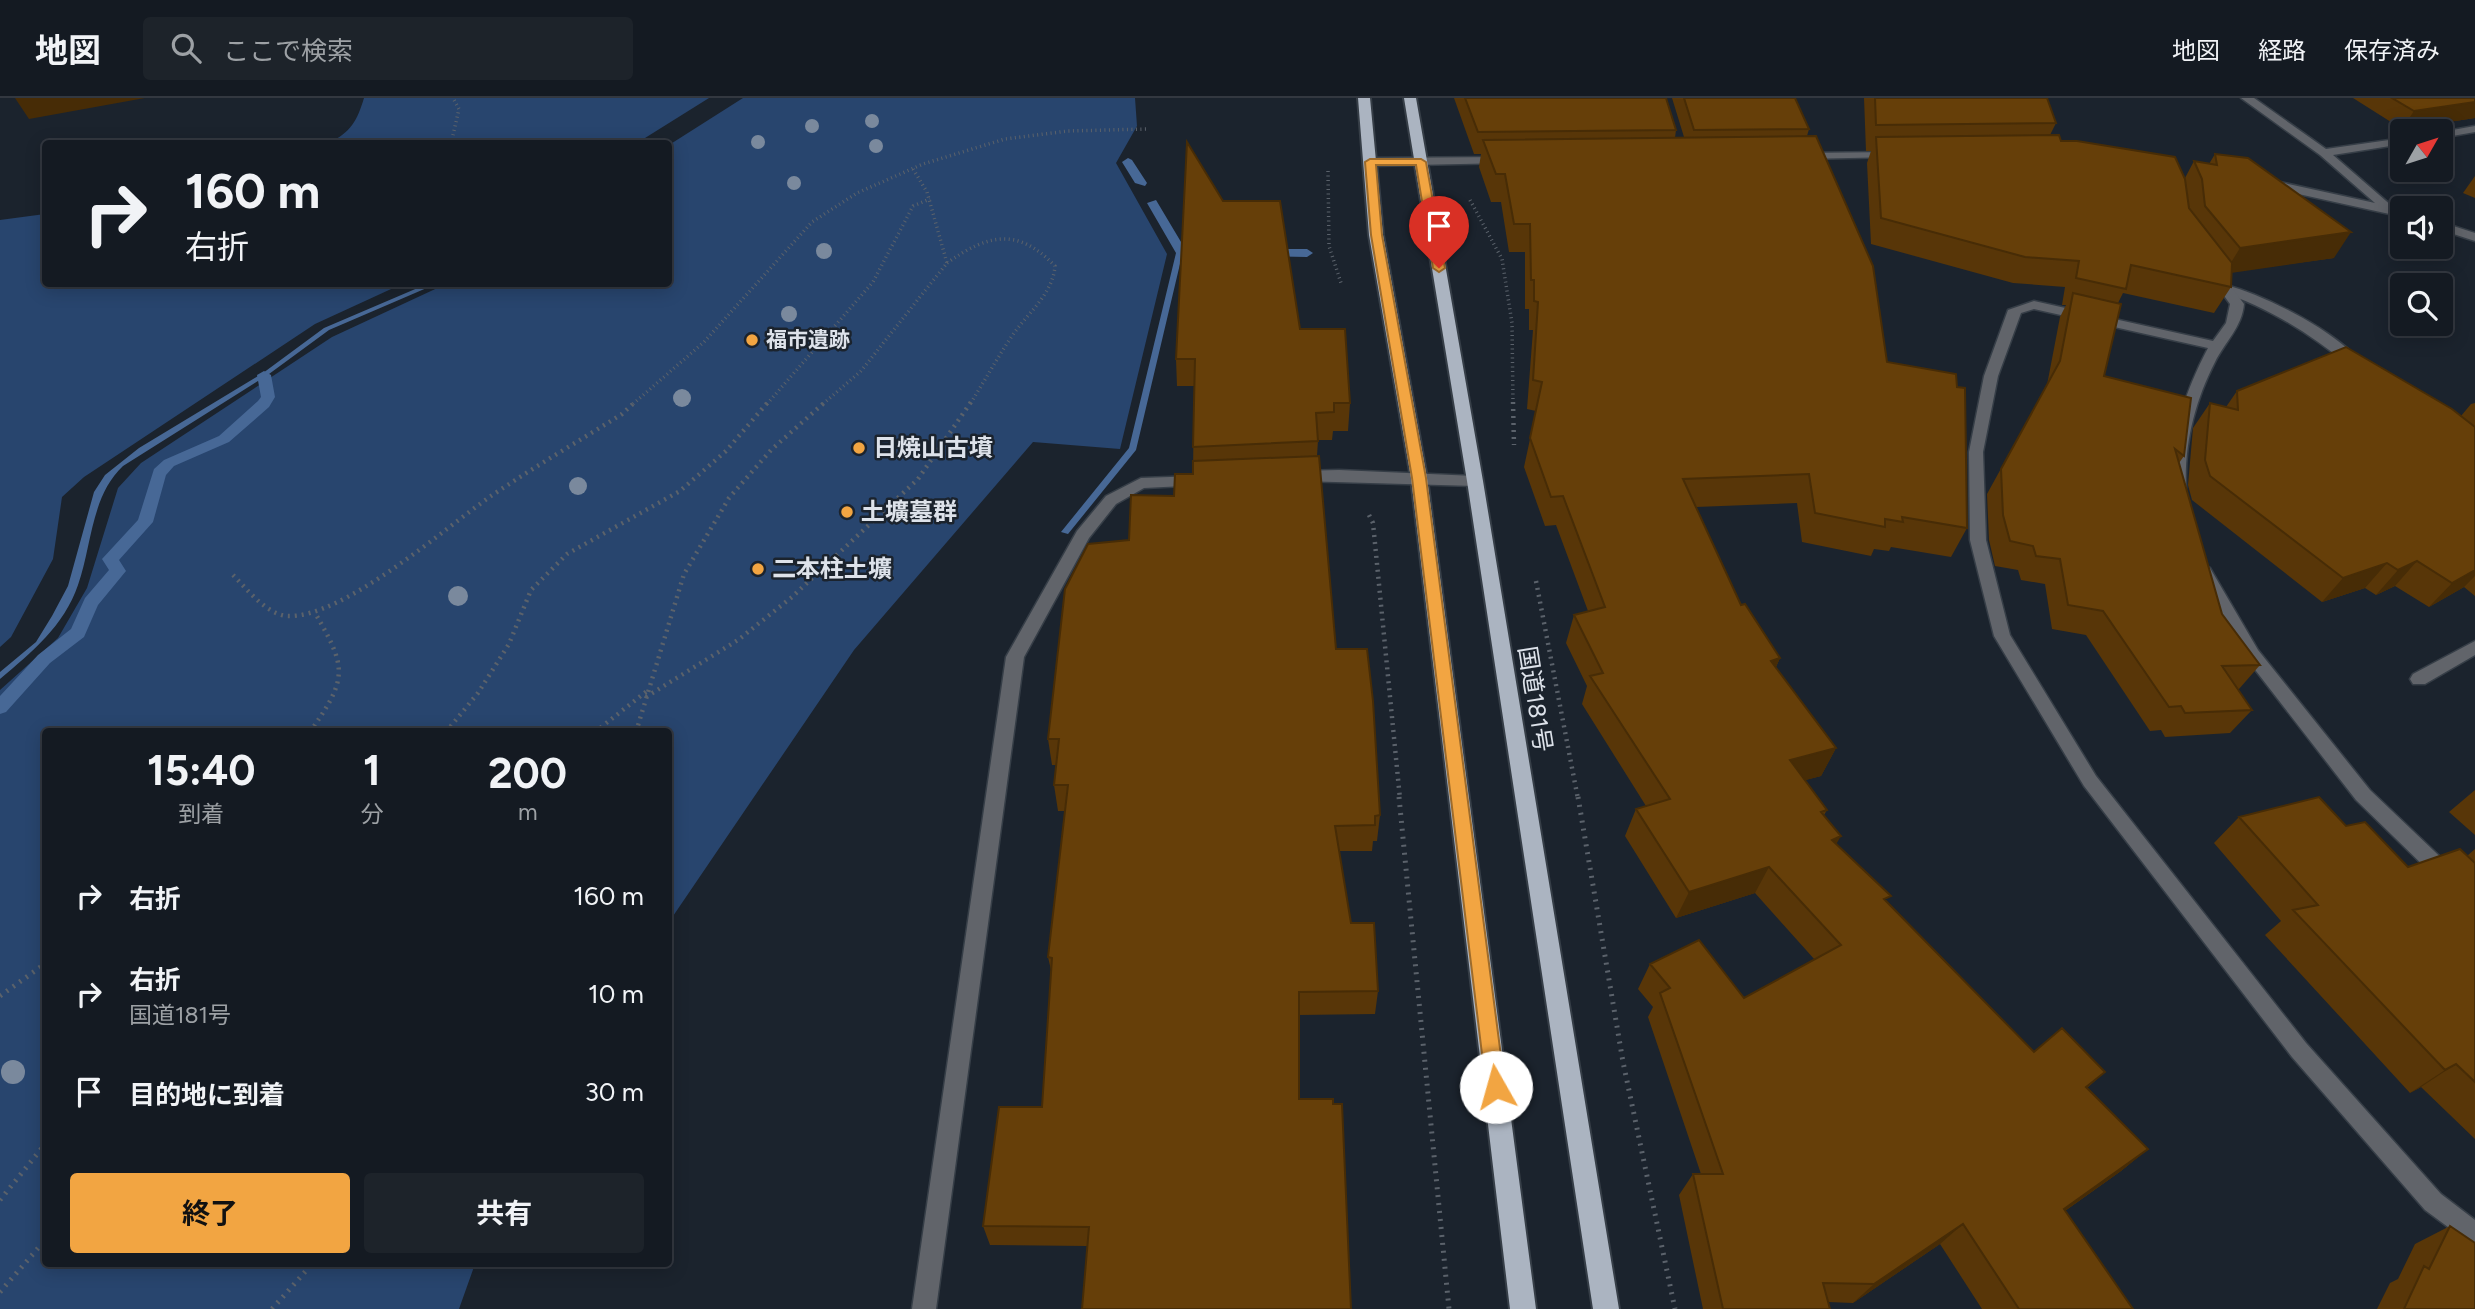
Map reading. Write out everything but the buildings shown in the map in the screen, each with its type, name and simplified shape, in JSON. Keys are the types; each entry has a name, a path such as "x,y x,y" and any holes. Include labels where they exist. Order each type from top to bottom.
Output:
{"highway":[{"path":"1364,98 1376,235 1419,478 1523,1309"},
{"name":"国道181号","path":"1410,98 1475,481 1606,1309"}],"street":[{"path":"2248,98 2324,153 2390,206"},
{"path":"2454,133 2475,130"},
{"path":"2324,153 2390,143"},
{"path":"1790,157 1899,155"},
{"path":"1370,162 1517,161"},
{"path":"2252,179 2390,210"},
{"path":"2453,230 2475,237"},
{"path":"2185,509 2178,485 2185,416 2217,346 2236,321 2237,304 2204,260"},
{"path":"2226,289 2265,301 2312,329 2363,370"},
{"path":"2217,346 2034,305 2015,310 1991,376 1976,452 1978,540 2002,636 2090,781 2299,1050 2433,1202 2475,1235"},
{"path":"1286,477 1339,475 1475,481"},
{"path":"923,1309 1015,657 1083,536 1111,500 1141,484 1220,480"},
{"path":"2199,556 2202,568 2252,654 2362,795 2475,903"},
{"path":"2419,679 2475,647"}],"path":[{"path":"452,140 459,109 453,98"},
{"path":"233,575 263,605 285,616 315,613 383,575 492,496 622,414 704,342 812,222 857,193 912,169 1005,139 1068,131 1147,129"},
{"path":"912,169 930,199 947,263"},
{"path":"1468,197 1502,259 1512,323 1514,447"},
{"path":"449,728 478,693 509,643 531,590 567,554 680,491 726,451 873,282 913,206 930,199"},
{"path":"600,728 647,694 738,640 792,597 918,479 1054,278 1055,266 1038,248 1006,238 981,241 947,263 861,371 771,450 729,498 684,574 647,694 637,728"},
{"path":"1364,507 1373,523 1449,1309"},
{"path":"1535,575 1585,835 1623,1062 1675,1309"},
{"path":"313,728 339,692 340,654 315,613"},
{"path":"0,996 42,965"},
{"path":"0,1200 42,1148"},
{"path":"0,1292 42,1244"},
{"path":"272,1309 309,1267"}],"shaded area":[{"path":"364,98 709,98 642,140 334,140 343,135 359,113"},
{"path":"743,98 1135,98 1137,126 1116,163 1167,254 1120,449 1033,442 854,650 672,918 672,728 42,728 42,1267 474,1267 459,1309 0,1309 0,690 58,638 87,588 118,488 141,463 332,337 440,287 672,287 672,143"},
{"path":"1156,200 1184,247 1136,450 1068,534 1061,532 1129,448 1176,253 1147,203"},
{"path":"42,214 42,287 395,287 315,324 84,477 62,497 53,559 11,637 0,647 0,220"},
{"path":"420,287 429,287 329,330 269,374 123,466 112,478 98,506 83,570 72,600 46,637 0,679 0,672 36,642 68,586 94,492 105,475 139,448 263,373 324,328"}],"waterway":[{"path":"1128,162 1141,183"},
{"path":"1265,253 1307,253"},
{"path":"0,707 44,659 78,633 91,602 118,571 110,559 145,522 159,473 169,463 224,439 264,404 268,397 264,375"}],"place":[{"name":"福市遺跡","path":"752,340"},
{"name":"日焼山古墳","path":"859,448"},
{"name":"土壙墓群","path":"847,512"},
{"name":"二本柱土壙","path":"758,569"}],"route":[{"path":"1439,268 1421,162 1370,162 1376,235 1419,478 1496,1087"}]}
